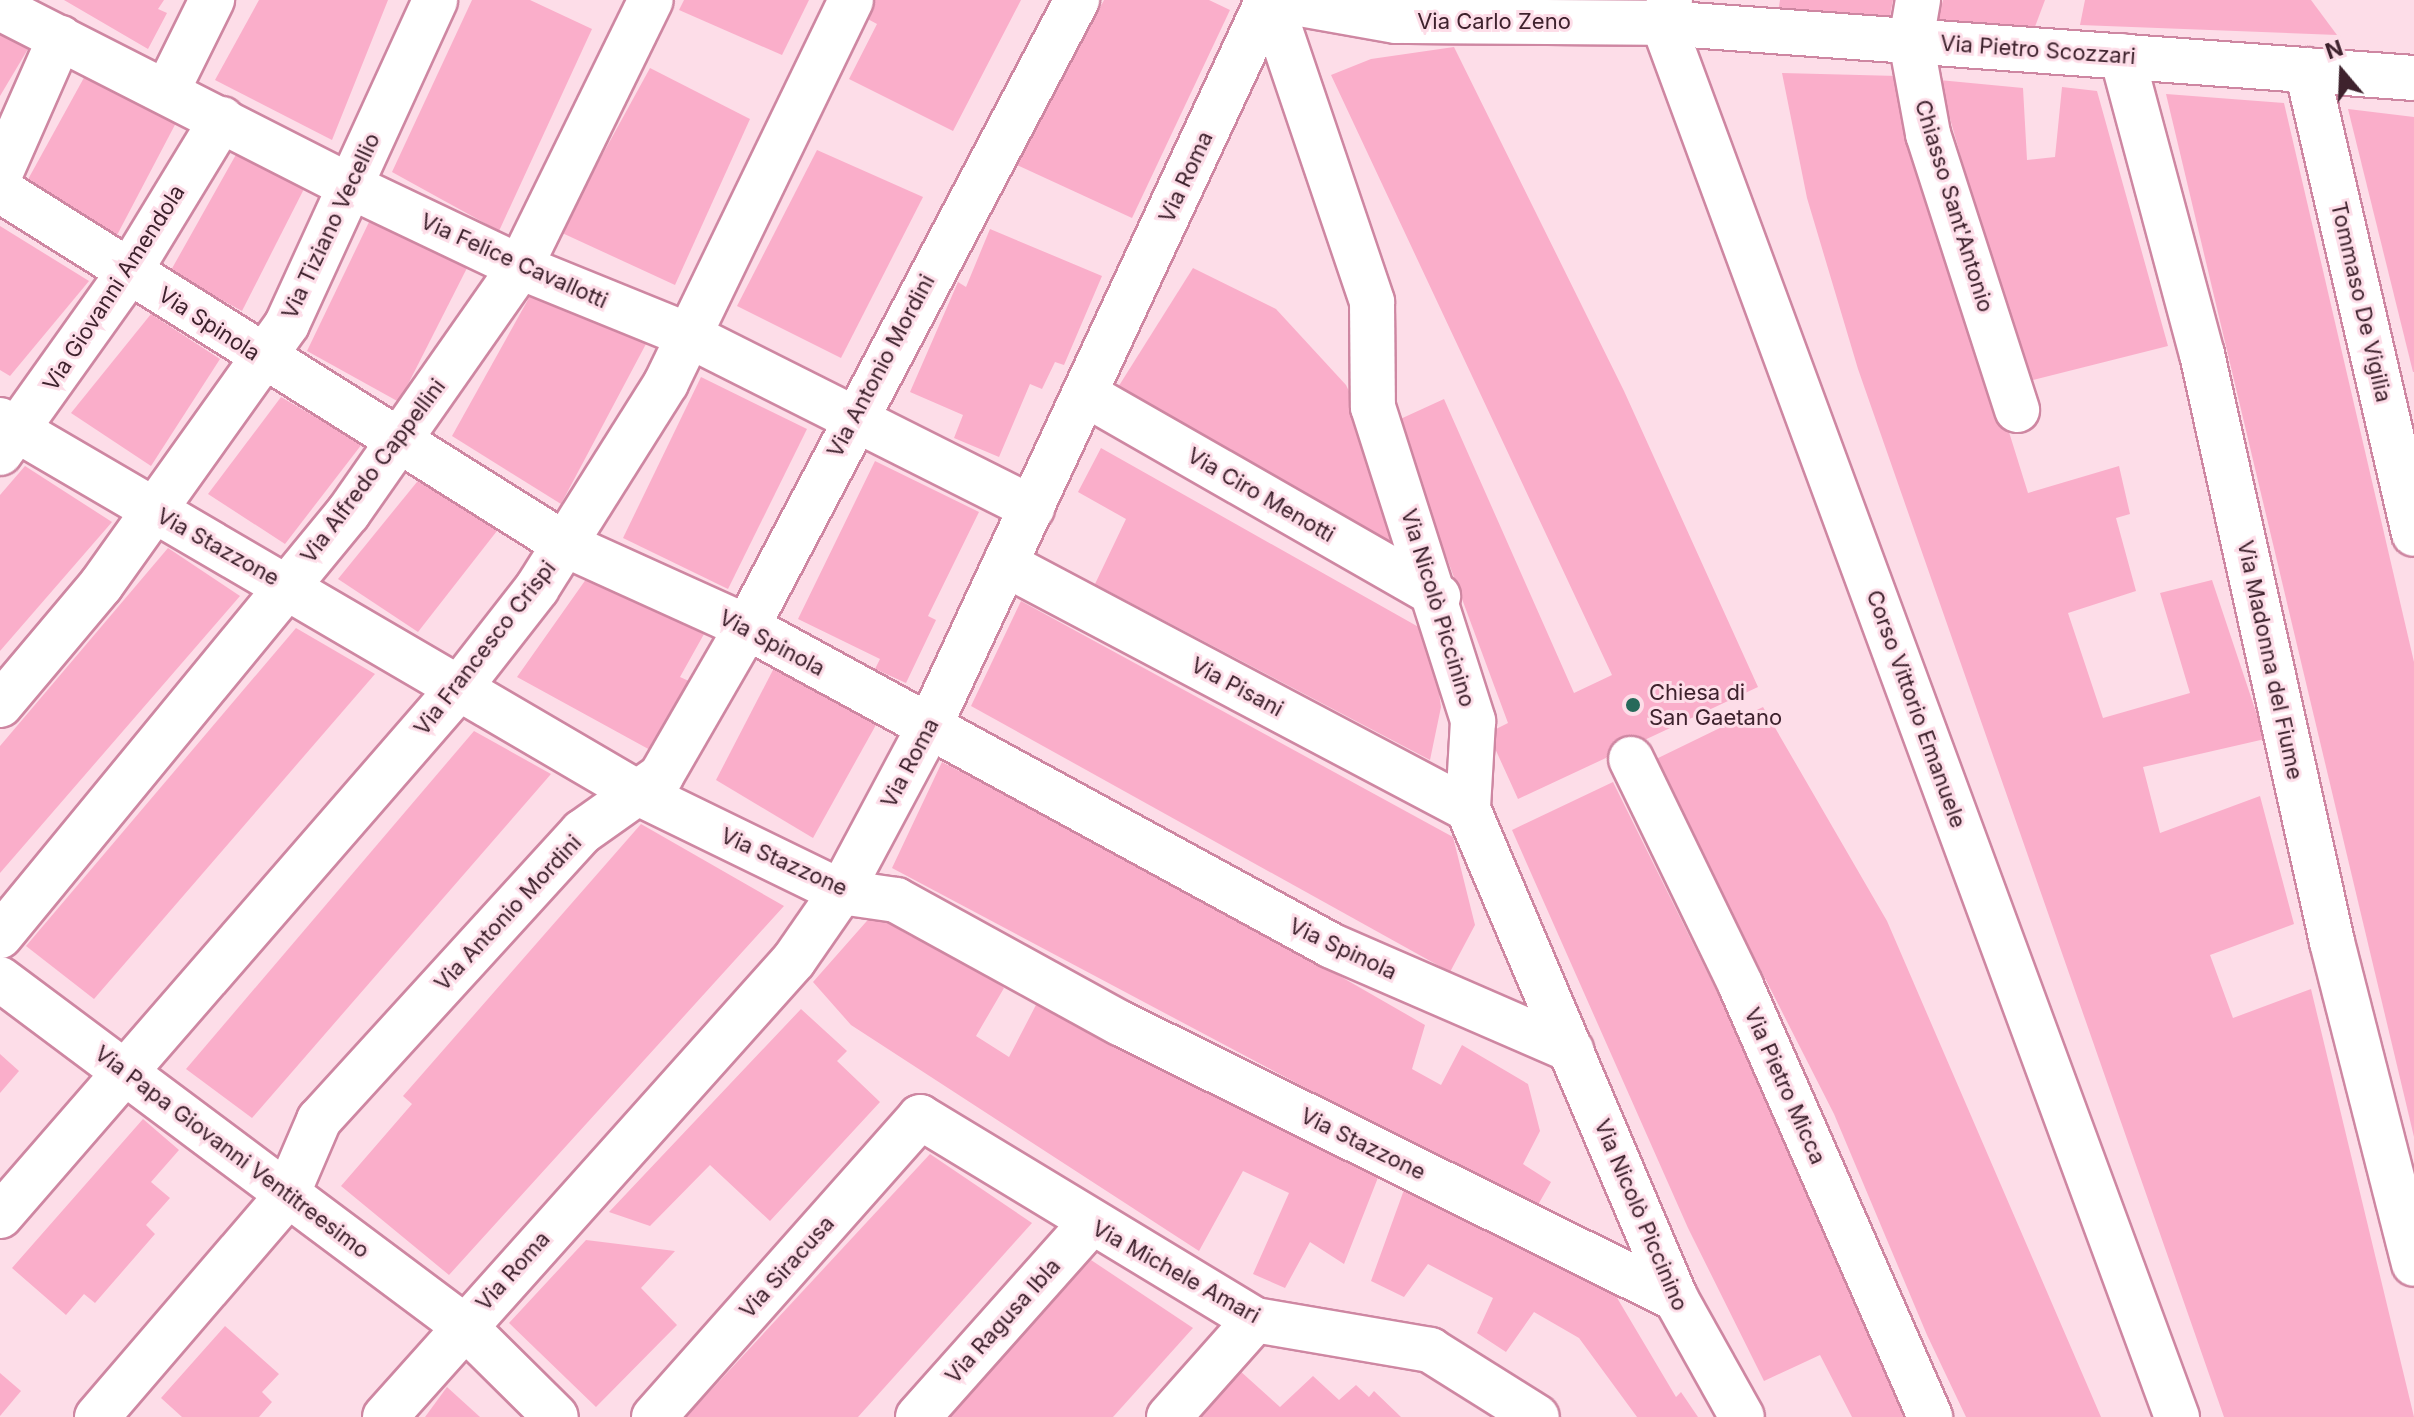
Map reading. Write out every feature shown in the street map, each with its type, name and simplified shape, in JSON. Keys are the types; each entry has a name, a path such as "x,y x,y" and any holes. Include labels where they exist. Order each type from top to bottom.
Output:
{"street":[{"path":"167,91 212,0"},
{"name":"Via Tiziano Vecellio","path":"0,705 154,512 287,324 435,0"},
{"name":"Via Alfredo Cappellini","path":"0,936 286,586 400,439 520,267 651,0"},
{"name":"Via Francesco Crispi","path":"0,1216 459,688 564,544 690,336 851,0"},
{"name":"Via Antonio Mordini","path":"97,1417 286,1197 319,1120 582,832 661,776 747,627 856,414 1077,0"},
{"name":"Via Roma","path":"385,1417 794,960 841,892 928,729 1269,0"},
{"name":"Via Nicolò Piccinino","path":"1269,0 1372,302 1373,407 1438,596 1473,721 1468,809 1676,1299 1742,1417"},
{"name":"Via Carlo Zeno","path":"1278,0 1396,21 1667,11"},
{"name":"Via Felice Cavallotti","path":"13,8 60,38 350,186 520,267 690,336 856,414 1032,508"},
{"name":"Via Pietro Scozzari","path":"1667,11 1914,20 2122,56 2414,78"},
{"name":"Corso Vittorio Emanuele","path":"1667,11 2177,1417"},
{"name":"Chiasso Sant'Antonio","path":"1914,20 1928,134 2017,410"},
{"path":"0,174 60,38"},
{"name":"Via Madonna del Fiume","path":"2122,56 2202,354 2332,942 2414,1264"},
{"name":"Tommaso De Vigilia","path":"2307,70 2414,534"},
{"name":"Via Giovanni Amendola","path":"6,435 129,272 222,119"},
{"name":"Via Spinola","path":"0,190 262,359 400,439 564,544 747,627 928,729 1332,946 1571,1050"},
{"name":"Via Ciro Menotti","path":"1085,394 1438,596"},
{"name":"Via Stazzone","path":"6,435 154,512 286,586 638,793 841,892 896,900 1120,1023 1676,1299"},
{"name":"Via Pisani","path":"1005,564 1468,809"},
{"name":"Via Pietro Micca","path":"1631,759 1741,986 1930,1417"},
{"name":"Via Papa Giovanni Ventitreesimo","path":"0,979 128,1071 286,1197 464,1326 556,1417"},
{"name":"Via Michele Amari","path":"920,1117 1089,1225 1255,1320 1430,1350 1537,1417"},
{"name":"Via Siracusa","path":"654,1417 920,1117"},
{"name":"Via Ragusa Ibla","path":"918,1417 1089,1225"},
{"path":"1169,1417 1255,1320"}],"building":[{"path":"64,0 164,0 158,9 167,13 148,49"},
{"path":"259,0 388,0 332,140 215,80"},
{"path":"472,0 530,0 592,29 499,231 392,172"},
{"path":"684,0 809,0 782,55 679,10"},
{"path":"873,0 1021,0 953,131 849,79 877,24 864,17"},
{"path":"1104,0 1209,0 1230,10 1132,218 1017,165"},
{"path":"1780,0 1893,0 1887,32 1777,20"},
{"path":"1943,0 2045,0 2030,40 1934,32"},
{"path":"2085,0 2311,0 2337,35 2080,25"},
{"path":"0,34 28,49 0,96"},
{"path":"1454,47 1624,391 1758,687 1518,799 1488,733 1508,723 1396,421 1444,399 1574,693 1612,675 1331,75 1371,59"},
{"path":"650,68 750,119 675,285 560,232"},
{"path":"1782,73 1898,76 2028,493 2119,466 2130,514 2116,518 2136,591 2068,613 2103,718 2190,693 2160,593 2212,580 2265,739 2143,767 2160,833 2260,796 2294,924 2210,955 2233,1018 2311,989 2414,1417 2224,1417 1858,369 1807,198"},
{"path":"86,74 178,119 116,237 26,183"},
{"path":"1939,80 2023,88 2027,160 2055,157 2062,87 2097,91 2168,346 2025,382"},
{"path":"2166,94 2284,103 2414,662 2414,1137"},
{"path":"2348,109 2414,117 2414,372 2413,372"},
{"path":"817,150 923,197 841,358 737,306"},
{"path":"238,151 306,185 242,311 170,272"},
{"path":"370,220 467,268 399,402 307,351"},
{"path":"0,226 89,281 10,376 0,370"},
{"path":"990,229 1102,276 1064,365 1055,362 1042,389 1030,384 999,457 954,438 963,415 910,392 958,282 966,287"},
{"path":"1193,268 1276,309 1346,385 1387,470 1399,558 1115,392"},
{"path":"530,296 647,342 561,504 452,436"},
{"path":"151,314 220,359 151,466 71,413"},
{"path":"701,377 807,429 728,589 623,538"},
{"path":"281,397 362,444 285,544 208,494"},
{"path":"1101,448 1431,634 1441,707 1430,760 1095,584 1126,519 1078,492"},
{"path":"875,461 979,512 928,616 936,620 906,683 875,669 880,659 798,619"},
{"path":"25,466 112,522 0,651 0,495"},
{"path":"421,477 500,527 418,632 338,579"},
{"path":"168,548 240,596 0,873 0,746"},
{"path":"589,575 704,634 680,677 691,682 652,751 517,677"},
{"path":"1021,601 1453,837 1475,925 1450,972 971,706"},
{"path":"296,628 375,674 94,999 26,946"},
{"path":"774,668 877,723 813,838 716,780"},
{"path":"1763,707 1887,921 2101,1417 1966,1417 1927,1335 1834,1114 1654,760"},
{"path":"474,731 551,774 252,1118 186,1069"},
{"path":"942,762 1190,890 1425,1025 1412,1069 1441,1085 1462,1045 1528,1084 1540,1131 1523,1164 1551,1182 1535,1210 892,868"},
{"path":"1613,782 1767,1093 1916,1417 1852,1417 1820,1355 1764,1381 1688,1228 1512,830"},
{"path":"641,824 784,906 449,1275 341,1186 412,1104 403,1096"},
{"path":"873,914 912,937 918,929 1004,988 976,1036 1009,1057 1037,1003 1379,1175 1344,1264 1310,1242 1285,1288 1253,1274 1289,1193 1243,1171 1199,1251 851,1025 813,982"},
{"path":"801,1009 847,1051 837,1061 880,1102 770,1221 710,1165 650,1226 609,1212"},
{"path":"0,1054 19,1071 0,1093"},
{"path":"143,1119 179,1150 151,1182 170,1198 146,1225 155,1234 95,1303 84,1294 66,1315 12,1268"},
{"path":"930,1154 1032,1223 858,1417 686,1417"},
{"path":"1405,1187 1613,1291 1676,1397 1681,1392 1698,1417 1637,1417 1579,1338 1534,1312 1506,1352 1477,1333 1493,1298 1428,1264 1404,1297 1371,1281"},
{"path":"586,1240 675,1251 641,1288 677,1325 596,1407 509,1323"},
{"path":"1091,1260 1193,1328 1113,1417 949,1417"},
{"path":"225,1326 279,1374 262,1392 272,1402 259,1417 182,1417 161,1398"},
{"path":"1239,1370 1280,1407 1313,1376 1339,1400 1356,1385 1369,1397 1374,1391 1401,1417 1196,1417"},
{"path":"0,1373 21,1391 0,1416"},
{"path":"447,1387 480,1417 425,1417"}],"place":[{"name":"Chiesa di San Gaetano","path":"1633,705"}]}
